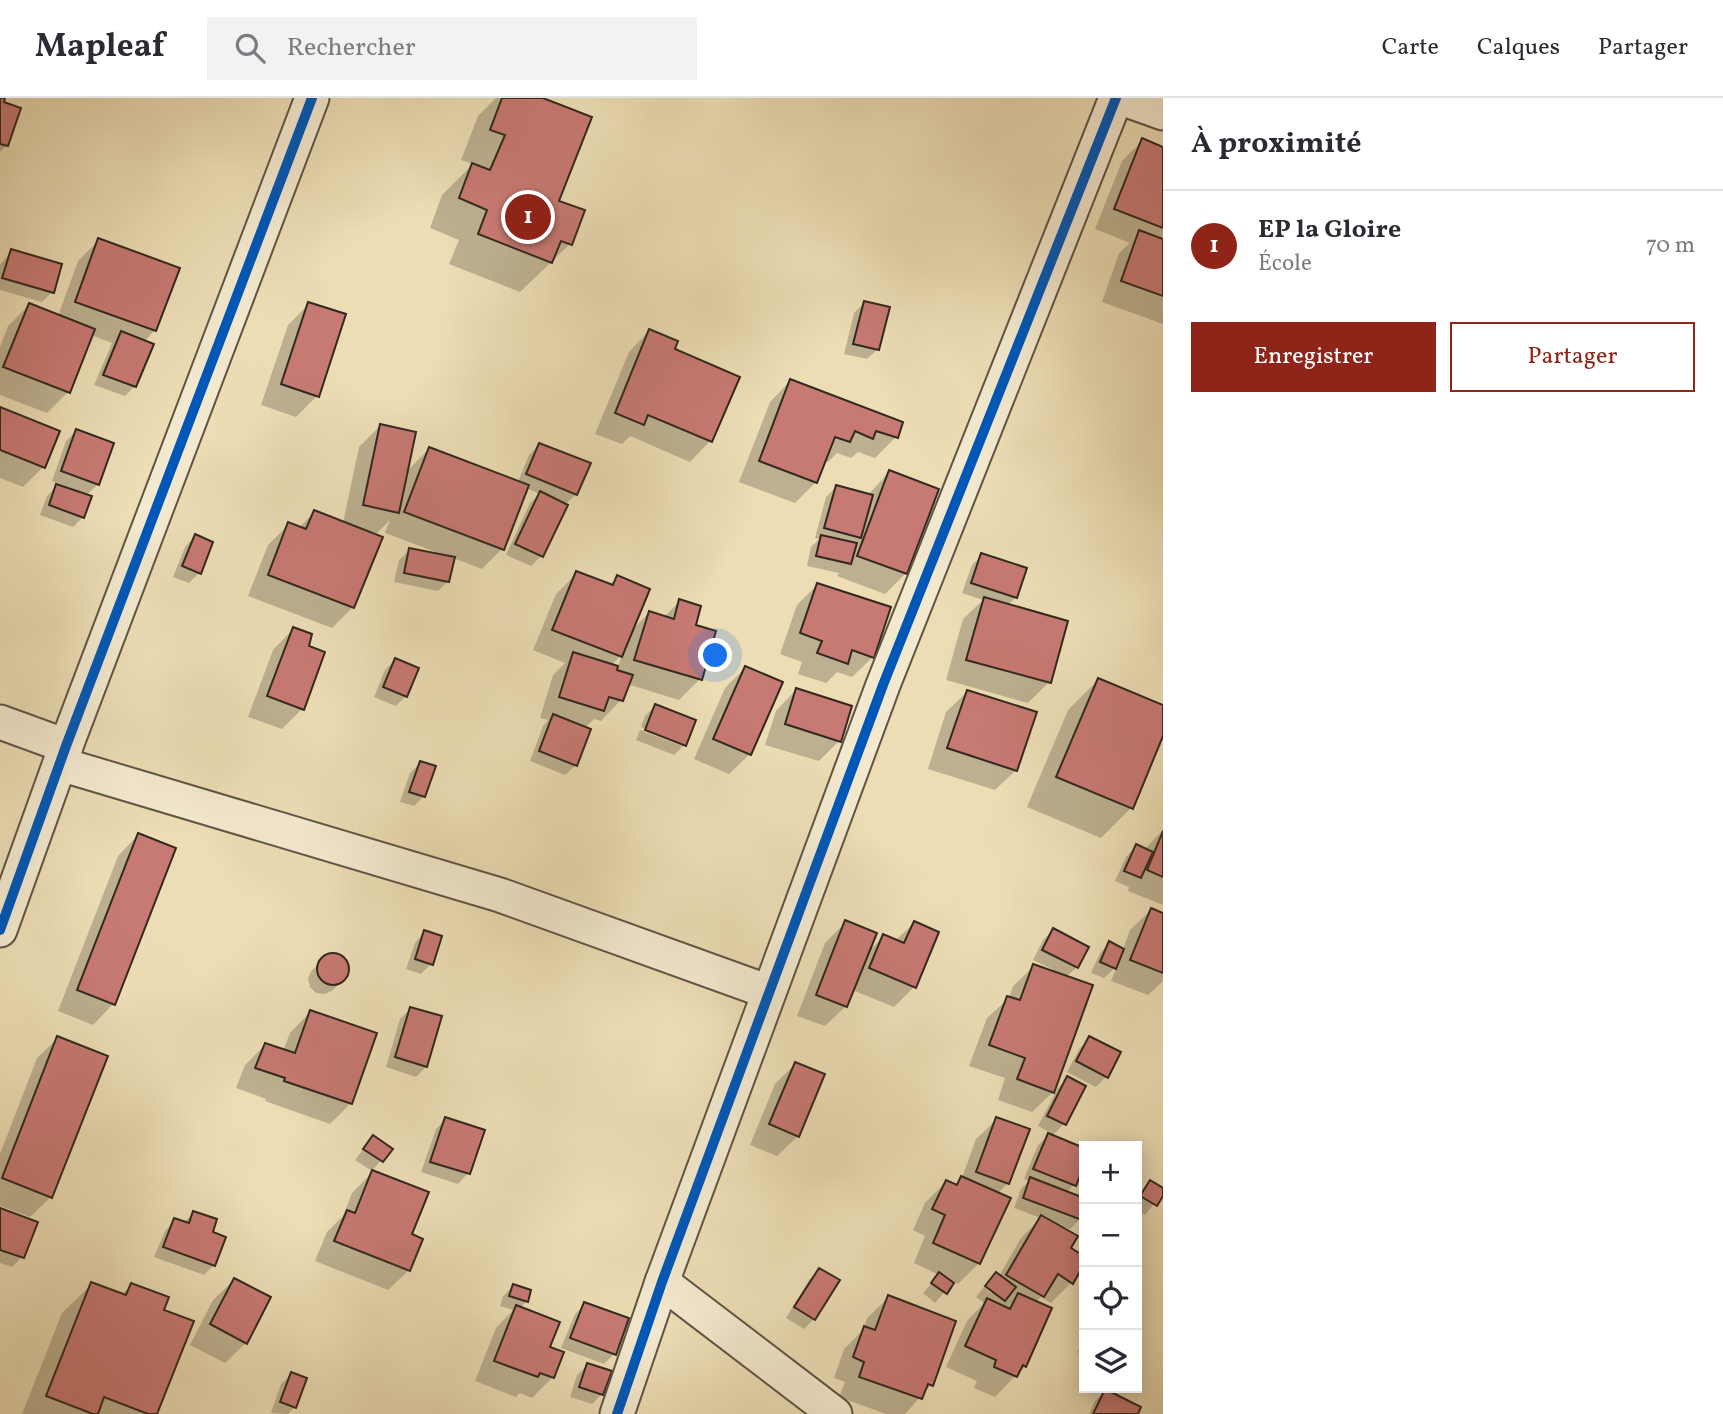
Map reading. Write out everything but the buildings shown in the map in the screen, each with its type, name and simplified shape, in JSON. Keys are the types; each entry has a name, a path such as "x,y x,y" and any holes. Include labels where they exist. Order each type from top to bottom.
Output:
{"street":[{"path":"0,930 63,755 312,98"},
{"path":"617,1414 662,1282 883,685 1118,98 1163,113"},
{"path":"0,722 63,755 500,895 769,992"},
{"path":"662,1282 835,1414"}],"cycle path":[{"path":"0,930 66,746 312,98"},
{"path":"617,1414 662,1282 883,685 1116,98"}],"place":[{"name":"EP la Gloire","path":"528,217"}]}
